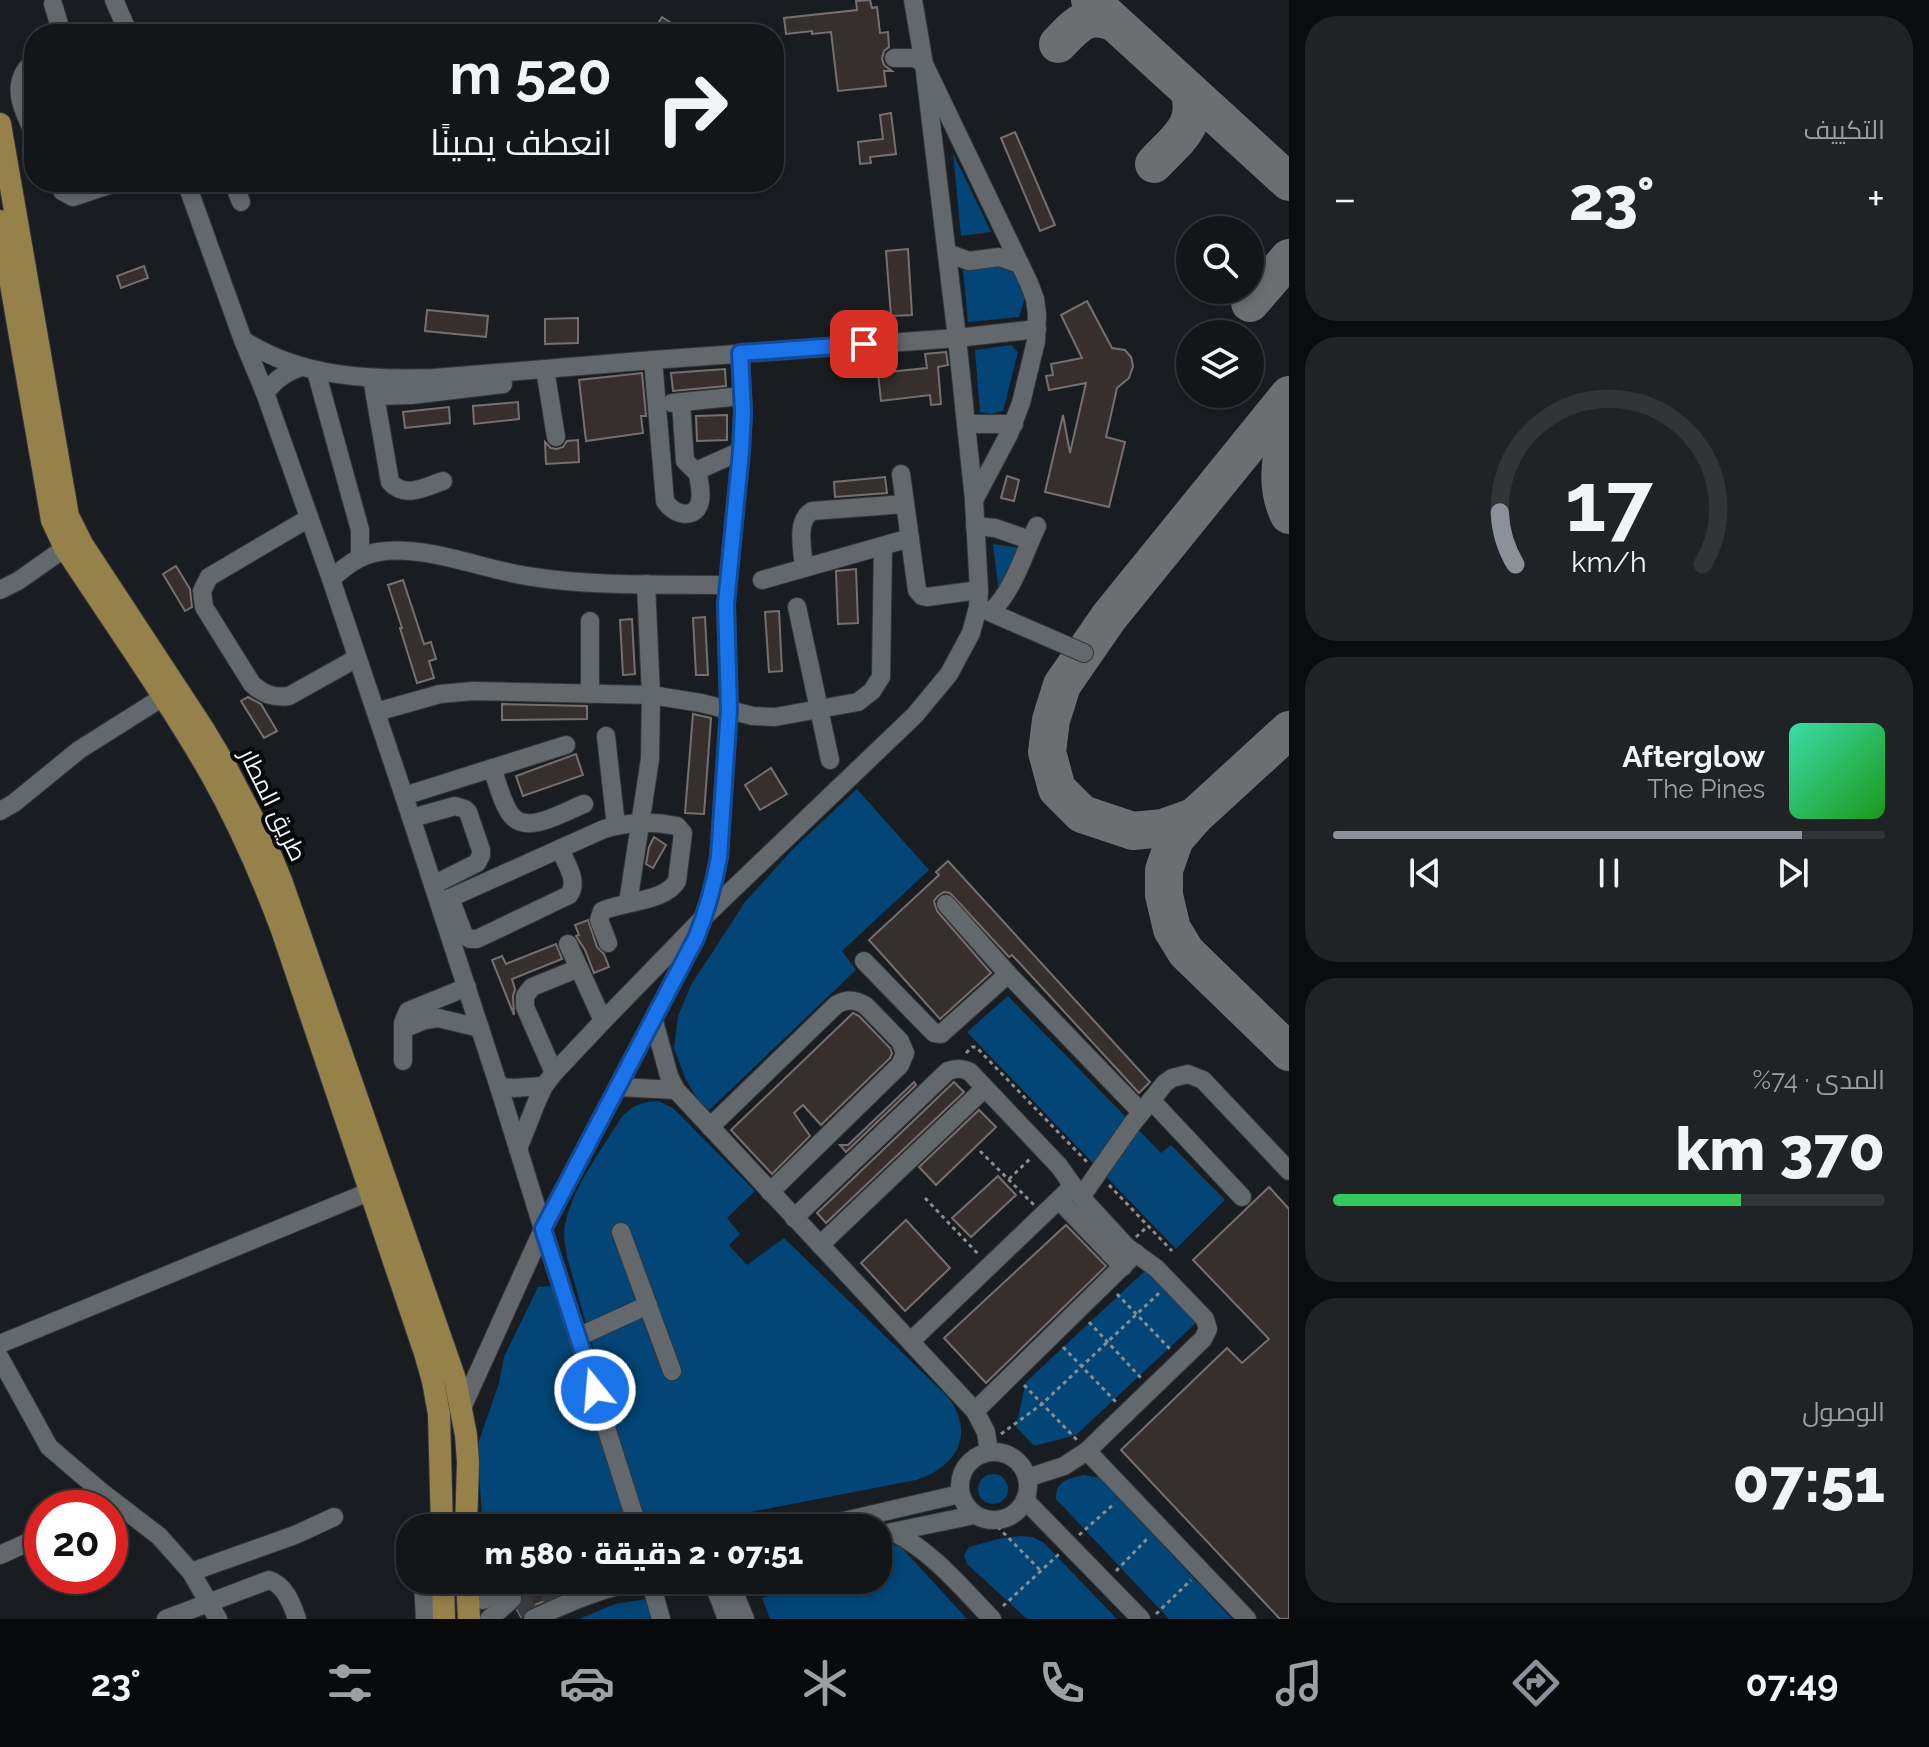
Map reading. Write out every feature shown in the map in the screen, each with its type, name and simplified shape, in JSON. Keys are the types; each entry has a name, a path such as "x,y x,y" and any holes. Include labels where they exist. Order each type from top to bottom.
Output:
{"main road":[{"name":"طريق المطار","path":"0,124 68,516 95,579 213,777 267,890 433,1381 439,1414 442,1514"},
{"name":"طريق المطار","path":"0,221 52,520 65,548 95,579 204,730 266,844 298,924 447,1354 462,1408 468,1462 466,1514"},
{"path":"439,1414 462,1408"},
{"path":"443,1594 444,1619"}],"street":[{"path":"114,0 125,24"},
{"path":"518,1149 549,1080 705,916 915,715 949,674 983,603 950,276 913,0"},
{"path":"53,4 59,24"},
{"path":"894,58 915,58 924,64 1005,251 1020,264 1035,299 1036,341 1021,403 1014,424 974,500"},
{"path":"24,73 19,96 24,109"},
{"path":"64,192 73,197 88,192"},
{"path":"192,192 331,579 433,885 464,935 477,939 569,895 574,882 560,849"},
{"path":"237,192 241,202"},
{"path":"950,276 969,261 1005,251"},
{"path":"947,253 969,261"},
{"path":"243,340 266,353 309,369 345,376 373,387 434,378 546,374 653,360 957,338 1037,329"},
{"path":"462,1408 543,1229 654,1021 705,916 719,857 729,709 726,612 741,451 740,353"},
{"path":"653,360 665,501 675,513 683,514 691,513 700,501 699,478 685,461 681,402"},
{"path":"265,393 287,372 309,369"},
{"path":"309,369 360,530 360,557"},
{"path":"546,374 556,437"},
{"path":"373,387 388,475 395,487 408,492 443,481"},
{"path":"657,404 742,396"},
{"path":"966,424 1014,424"},
{"path":"696,471 741,451"},
{"path":"901,474 919,593 927,597 1000,603 1010,588 1034,533 975,526"},
{"path":"804,568 802,525 806,514 905,504"},
{"path":"309,518 209,577 202,591 204,607 252,684 268,696 289,696 357,658"},
{"path":"762,580 910,538"},
{"path":"376,712 456,692 651,695 763,717 858,702 872,691 881,677 883,546"},
{"path":"0,590 65,548"},
{"path":"331,579 360,557 379,552 441,556 526,576 570,581 728,585"},
{"path":"628,903 650,759 651,695 646,584"},
{"path":"983,603 1084,653"},
{"path":"797,607 830,760"},
{"path":"590,621 590,694"},
{"path":"0,811 79,750 163,697"},
{"path":"606,736 616,826"},
{"path":"404,796 566,745"},
{"path":"492,768 509,812 517,821 536,824 584,804"},
{"path":"412,818 461,807 468,812 481,850 477,863 433,885"},
{"path":"445,900 616,826 641,823 672,825 681,829 677,881 664,894 605,909 599,920 608,943"},
{"path":"445,900 467,987 634,1514"},
{"path":"946,904 1008,974 1242,1197"},
{"path":"568,944 603,1021"},
{"path":"864,961 938,1035 1008,974"},
{"path":"549,1080 525,1007 525,996 532,987 579,968"},
{"path":"403,1061 403,1029 467,987"},
{"path":"710,1127 843,1001 859,1001 900,1041 905,1053 900,1065 770,1192"},
{"path":"430,1010 447,1019 480,1028"},
{"path":"654,1021 669,1076 676,1090 975,1411 986,1432 989,1448"},
{"path":"794,1218 948,1071 965,1069 1064,1172 1077,1192 1127,1247 1129,1260"},
{"path":"911,1341 1043,1214 1059,1200 1077,1192 1098,1173 1146,1106 1172,1078 1188,1074 1203,1080 1289,1171"},
{"path":"499,1087 514,1088 549,1080"},
{"path":"619,1087 676,1090"},
{"path":"820,1245 985,1088"},
{"path":"0,1344 371,1191"},
{"path":"1027,1478 1064,1466 1087,1451 1203,1339 1208,1329 1205,1319 1156,1268 1129,1260 1059,1200"},
{"path":"621,1232 672,1371"},
{"path":"975,1411 1129,1260"},
{"path":"578,1337 648,1305"},
{"path":"0,1358 49,1447 91,1490"},
{"path":"892,1532 983,1518 1003,1520 1012,1516 1025,1500 1027,1478 1020,1463 989,1448"},
{"path":"983,1518 968,1510 960,1494 961,1475 965,1467 989,1448"},
{"path":"1087,1451 1247,1619"},
{"path":"874,1514 960,1494"},
{"path":"1025,1500 1141,1619"},
{"path":"191,1572 295,1535 334,1517"},
{"path":"128,1518 159,1536 191,1572 214,1611"},
{"path":"892,1535 905,1538 928,1554 991,1618"},
{"path":"0,1555 24,1544"},
{"path":"166,1619 214,1611 269,1580 280,1584 297,1619"},
{"path":"424,1594 425,1619"},
{"path":"489,1619 515,1607 590,1594"},
{"path":"652,1594 661,1619"},
{"path":"717,1594 727,1619"},
{"path":"735,1594 745,1619"},
{"path":"468,1599 515,1607"}],"path":[{"path":"948,1071 971,1048 976,1047 1172,1251"},
{"path":"1009,1179 1041,1147"},
{"path":"980,1151 1043,1214"},
{"path":"925,1198 989,1266"},
{"path":"989,1448 1042,1404 1171,1282"},
{"path":"1106,1283 1181,1361"},
{"path":"1078,1310 1151,1389"},
{"path":"1052,1336 1127,1412"},
{"path":"1014,1373 1087,1451"},
{"path":"983,1518 1041,1571"},
{"path":"1105,1582 1160,1527"},
{"path":"1150,1619 1200,1570"}],"shaded area":[{"path":"953,153 991,232 961,236"},
{"path":"1010,263 1028,288 1019,317 968,322 963,270"},
{"path":"1011,345 1018,352 1003,411 990,414 980,412 975,350"},
{"path":"993,544 1022,548 1003,590 998,586"},
{"path":"857,789 929,870 842,951 856,970 706,1113 686,1080 674,1048 678,1016 691,985 745,902 792,850"},
{"path":"1008,996 1161,1153 1171,1145 1225,1200 1176,1249 967,1032"},
{"path":"658,1101 673,1108 755,1191 727,1218 740,1234 729,1245 747,1265 784,1238 949,1398 961,1425 961,1437 951,1459 930,1475 916,1480 740,1514 640,1514 567,1257 564,1232 572,1202 595,1158 621,1118 629,1110"},
{"path":"1148,1268 1197,1322 1076,1435 1034,1446 1016,1427 1026,1382"},
{"path":"538,1287 556,1287 628,1514 482,1514 477,1447 499,1383 504,1357"},
{"path":"993,1474 1004,1478 1008,1489 1004,1500 993,1504 982,1500 978,1489 982,1478"},
{"path":"1084,1475 1100,1478 1232,1619 1169,1619 1056,1499 1061,1484"},
{"path":"1020,1536 1033,1537 1044,1543 1117,1619 1027,1619 967,1564 964,1555 969,1547"},
{"path":"892,1545 901,1547 967,1619 770,1619 762,1598 774,1594 892,1594"},
{"path":"647,1599 654,1619 579,1619 615,1604"}],"building":[{"path":"870,0 872,8 877,7 880,33 888,32 889,47 882,59 892,71 884,71 886,86 838,91 831,32 786,34 784,18 857,10 856,1"},
{"path":"662,17 673,24 658,24"},
{"path":"891,113 896,154 870,157 871,163 860,164 858,142 883,139 880,115"},
{"path":"1015,132 1055,225 1040,231 1001,138"},
{"path":"908,249 912,315 891,316 886,251"},
{"path":"144,266 148,278 121,288 117,276"},
{"path":"1087,301 1112,348 1125,350 1133,366 1129,378 1117,388 1106,437 1125,442 1109,507 1045,492 1063,415 1070,453 1086,383 1049,390 1046,376 1053,375 1051,364 1082,358 1061,315"},
{"path":"427,310 488,316 486,337 425,331"},
{"path":"578,318 578,343 545,344 545,319"},
{"path":"946,352 948,365 938,367 941,404 931,405 930,395 881,401 878,373 927,368 925,354"},
{"path":"725,369 726,386 673,391 671,373"},
{"path":"642,373 646,416 641,416 643,433 586,441 579,380"},
{"path":"518,402 519,419 474,424 473,406"},
{"path":"449,407 450,423 405,428 403,412"},
{"path":"727,415 727,440 697,441 696,416"},
{"path":"578,440 579,462 546,464 545,442 557,449 567,441"},
{"path":"1007,476 1019,480 1014,501 1001,498"},
{"path":"885,477 887,493 835,497 834,482"},
{"path":"176,566 190,589 192,607 185,611 163,574"},
{"path":"856,569 858,623 838,624 836,571"},
{"path":"403,580 424,644 431,642 436,659 429,661 434,678 417,683 388,585"},
{"path":"779,611 782,671 769,672 765,612"},
{"path":"705,617 708,675 696,675 693,618"},
{"path":"632,619 635,674 623,675 620,620"},
{"path":"248,697 261,704 277,731 264,738 241,701"},
{"path":"502,704 587,706 587,719 502,720"},
{"path":"693,714 711,718 704,814 685,813"},
{"path":"576,754 583,775 523,796 516,776"},
{"path":"771,768 787,794 760,810 745,785"},
{"path":"654,837 666,845 653,868 646,864"},
{"path":"948,861 1150,1082 1139,1093 1012,955 1009,957 950,893 944,892 934,901 937,911 991,973 940,1019 869,940 939,875 936,872"},
{"path":"588,920 597,947 604,954 609,967 594,973 576,936 579,935 575,925"},
{"path":"556,944 562,959 512,979 515,989 514,1015 492,960 502,956 506,964"},
{"path":"853,1013 890,1048 890,1058 821,1125 803,1105 794,1113 810,1136 772,1174 731,1130"},
{"path":"914,1082 916,1085 846,1152 840,1145 848,1145"},
{"path":"954,1082 964,1092 826,1223 817,1213"},
{"path":"979,1110 996,1127 936,1185 919,1167"},
{"path":"998,1176 1016,1195 971,1237 952,1218"},
{"path":"1269,1187 1289,1209 1289,1619 1280,1619 1121,1450 1227,1348 1242,1363 1269,1339 1193,1260"},
{"path":"906,1220 950,1268 905,1311 861,1263"},
{"path":"1066,1225 1106,1266 986,1383 944,1338"},
{"path":"522,1594 560,1594 528,1608 521,1617 517,1610 524,1598"}],"taxiway":[{"path":"1090,0 1289,182"},
{"path":"1058,44 1082,22 1095,19 1113,22"},
{"path":"1154,164 1178,140 1189,123 1192,103 1189,91"},
{"path":"1264,287 1289,258"},
{"path":"1289,395 1109,617 1062,685 1051,720 1047,752 1057,789 1082,814 1133,831 1163,828 1194,817 1289,730"},
{"path":"1289,432 1280,474 1282,495 1289,515"},
{"path":"1194,817 1175,839 1164,870 1164,895 1172,929 1186,952 1289,1052"}],"tunnel":[{"path":"517,1609 546,1594"}],"route":[{"path":"595,1390 543,1229 696,938 716,876 729,709 726,604 743,412 740,353 864,344"}]}
